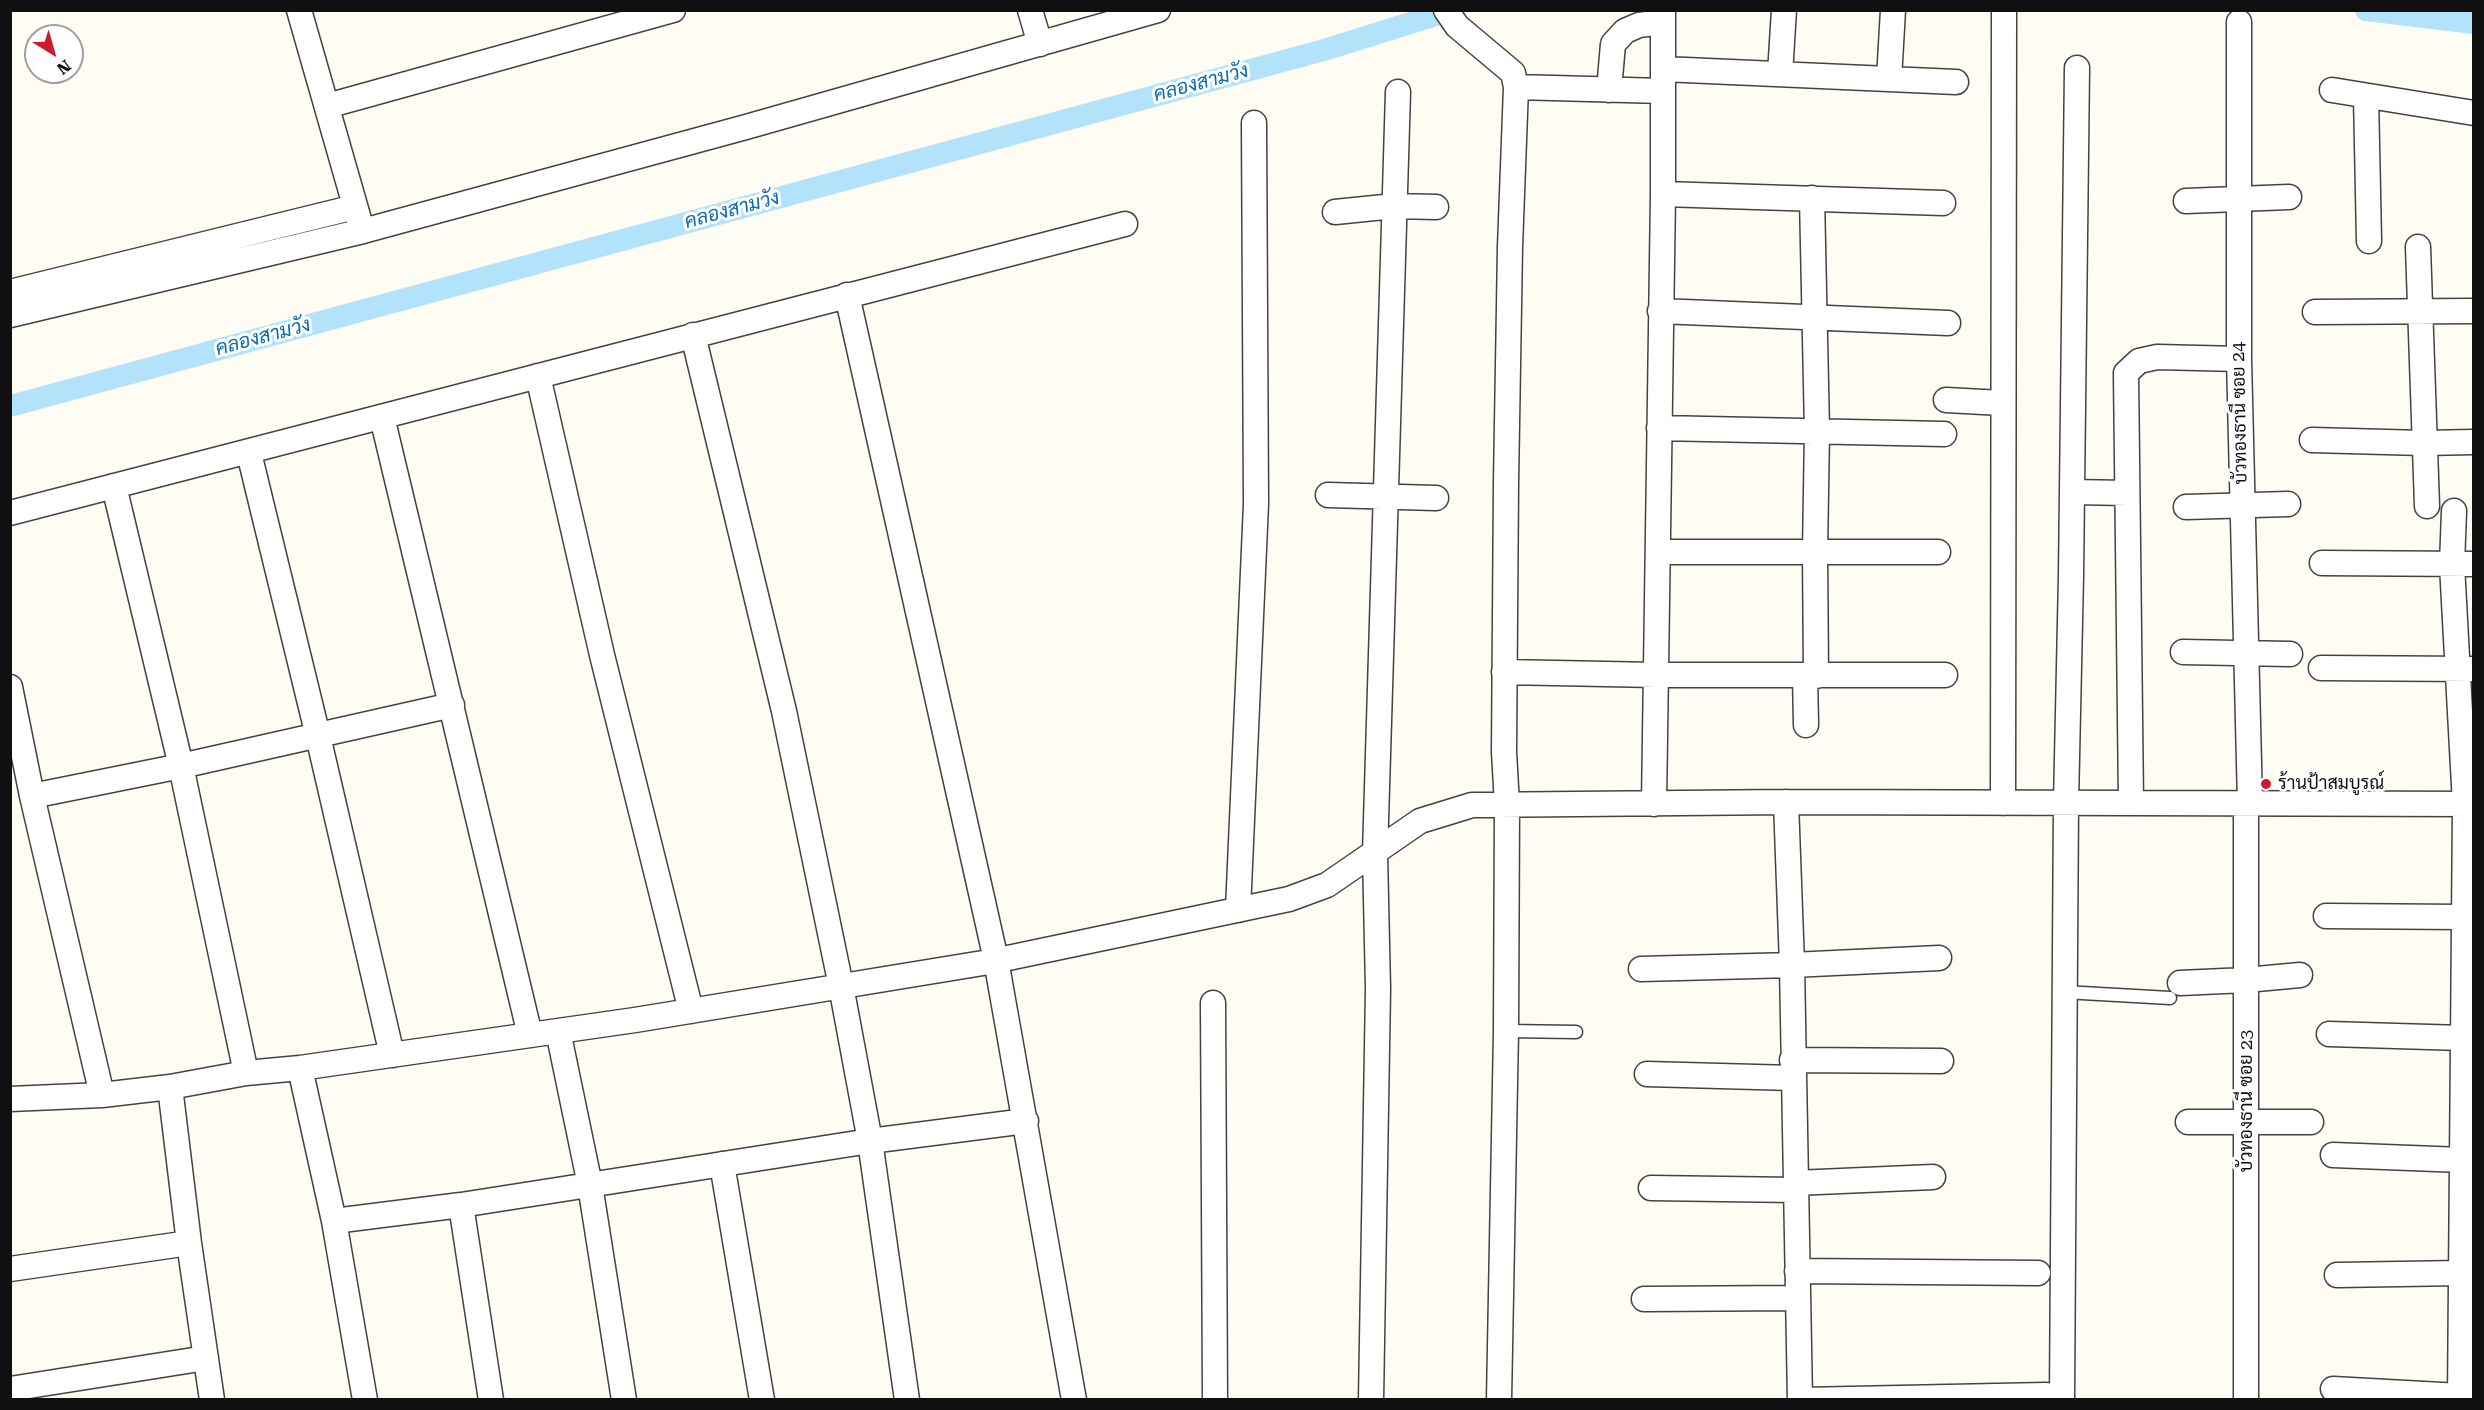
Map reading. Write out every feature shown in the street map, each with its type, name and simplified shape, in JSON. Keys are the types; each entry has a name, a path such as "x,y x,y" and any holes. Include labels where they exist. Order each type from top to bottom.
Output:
{"street":[{"path":"299,10 363,231"},
{"path":"327,106 673,10"},
{"path":"1030,10 1040,44"},
{"path":"10,315 363,231 746,127 1158,10"},
{"path":"1780,74 1784,10"},
{"path":"1889,79 1893,10"},
{"path":"2003,803 2004,10"},
{"path":"1608,90 1613,44 1625,31 1663,16 1663,194 1654,804"},
{"path":"1452,18 1513,74 1516,87 1510,246 1504,672 1504,752 1507,805 1506,1031 1499,1400"},
{"name":"บัวทองธานี ซอย 24","path":"2239,22 2239,358 2248,803"},
{"path":"1786,802 1792,965 1792,1069 1801,1400 2054,1397 2064,992 2077,68"},
{"path":"1516,87 1608,90 1663,80 1780,74 1956,82"},
{"path":"2332,90 2474,113"},
{"path":"1371,1400 1378,989 1375,854 1398,92"},
{"path":"2366,96 2368,241"},
{"path":"1238,910 1256,504 1254,123"},
{"path":"1663,194 1943,202"},
{"path":"2186,201 2289,197"},
{"path":"1806,725 1811,675 1817,431 1812,198"},
{"path":"1335,212 1394,206 1436,207"},
{"path":"10,292 356,207"},
{"path":"10,513 249,453 693,335 1125,224"},
{"path":"2418,247 2423,443 2427,506"},
{"path":"847,295 996,960 1074,1400"},
{"path":"1660,311 1948,323"},
{"path":"2315,312 2474,311"},
{"path":"693,335 784,711 841,986 870,1141 907,1400"},
{"path":"2131,803 2126,373 2139,361 2157,357 2239,358"},
{"path":"538,376 602,656 690,1011"},
{"path":"1946,400 2002,403"},
{"path":"382,417 530,1035"},
{"path":"1659,428 1944,434"},
{"path":"2312,440 2474,442"},
{"path":"249,453 392,1055"},
{"path":"114,486 180,766 246,1073"},
{"path":"2072,492 2127,493"},
{"path":"1328,495 1436,498"},
{"path":"2186,507 2288,504"},
{"path":"2333,1389 2460,1398 2467,1310 2462,1273 2468,1194 2462,1160 2468,1069 2463,1038 2469,957 2464,917 2469,804 2463,565 2454,512"},
{"path":"1658,552 1938,552"},
{"path":"2322,563 2463,565"},
{"path":"2183,652 2290,654"},
{"path":"2321,668 2466,669"},
{"path":"1504,672 1656,675 1945,675"},
{"path":"10,687 14,725 102,1095"},
{"path":"32,796 180,766 452,705"},
{"path":"10,1099 102,1095 170,1087 246,1073 300,1068 690,1011 996,960 1289,899 1327,885 1420,821 1472,805 1786,802 2469,804"},
{"name":"บัวทองธานี ซอย 23","path":"2246,1400 2248,803"},
{"path":"2326,916 2464,917"},
{"path":"1641,969 1939,958"},
{"path":"2175,990 2300,975"},
{"path":"1213,1003 1215,1400"},
{"path":"558,1031 591,1185 624,1400"},
{"path":"2329,1034 2463,1038"},
{"path":"1647,1074 1941,1061"},
{"path":"300,1068 334,1221 365,1400"},
{"path":"170,1087 189,1243 212,1400"},
{"path":"334,1221 460,1205 870,1141 1026,1121"},
{"path":"2188,1122 2312,1122"},
{"path":"2333,1155 2462,1160"},
{"path":"722,1164 762,1400"},
{"path":"1651,1188 1795,1187 1934,1178"},
{"path":"460,1205 491,1400"},
{"path":"10,1269 189,1243"},
{"path":"1797,1271 2038,1273"},
{"path":"2337,1275 2462,1273"},
{"path":"1644,1299 1797,1298"},
{"path":"10,1389 206,1358"}],"lane":[{"path":"2064,992 2175,990"},
{"path":"1506,1031 1576,1032"}],"waterway":[{"name":"คลองสามวัง","path":"10,406 1324,50 1452,10"},
{"name":"คลองสามวัง","path":"2366,10 2474,23"}],"place":[{"name":"ร้านป้าสมบูรณ์","path":"2266,784"}]}
